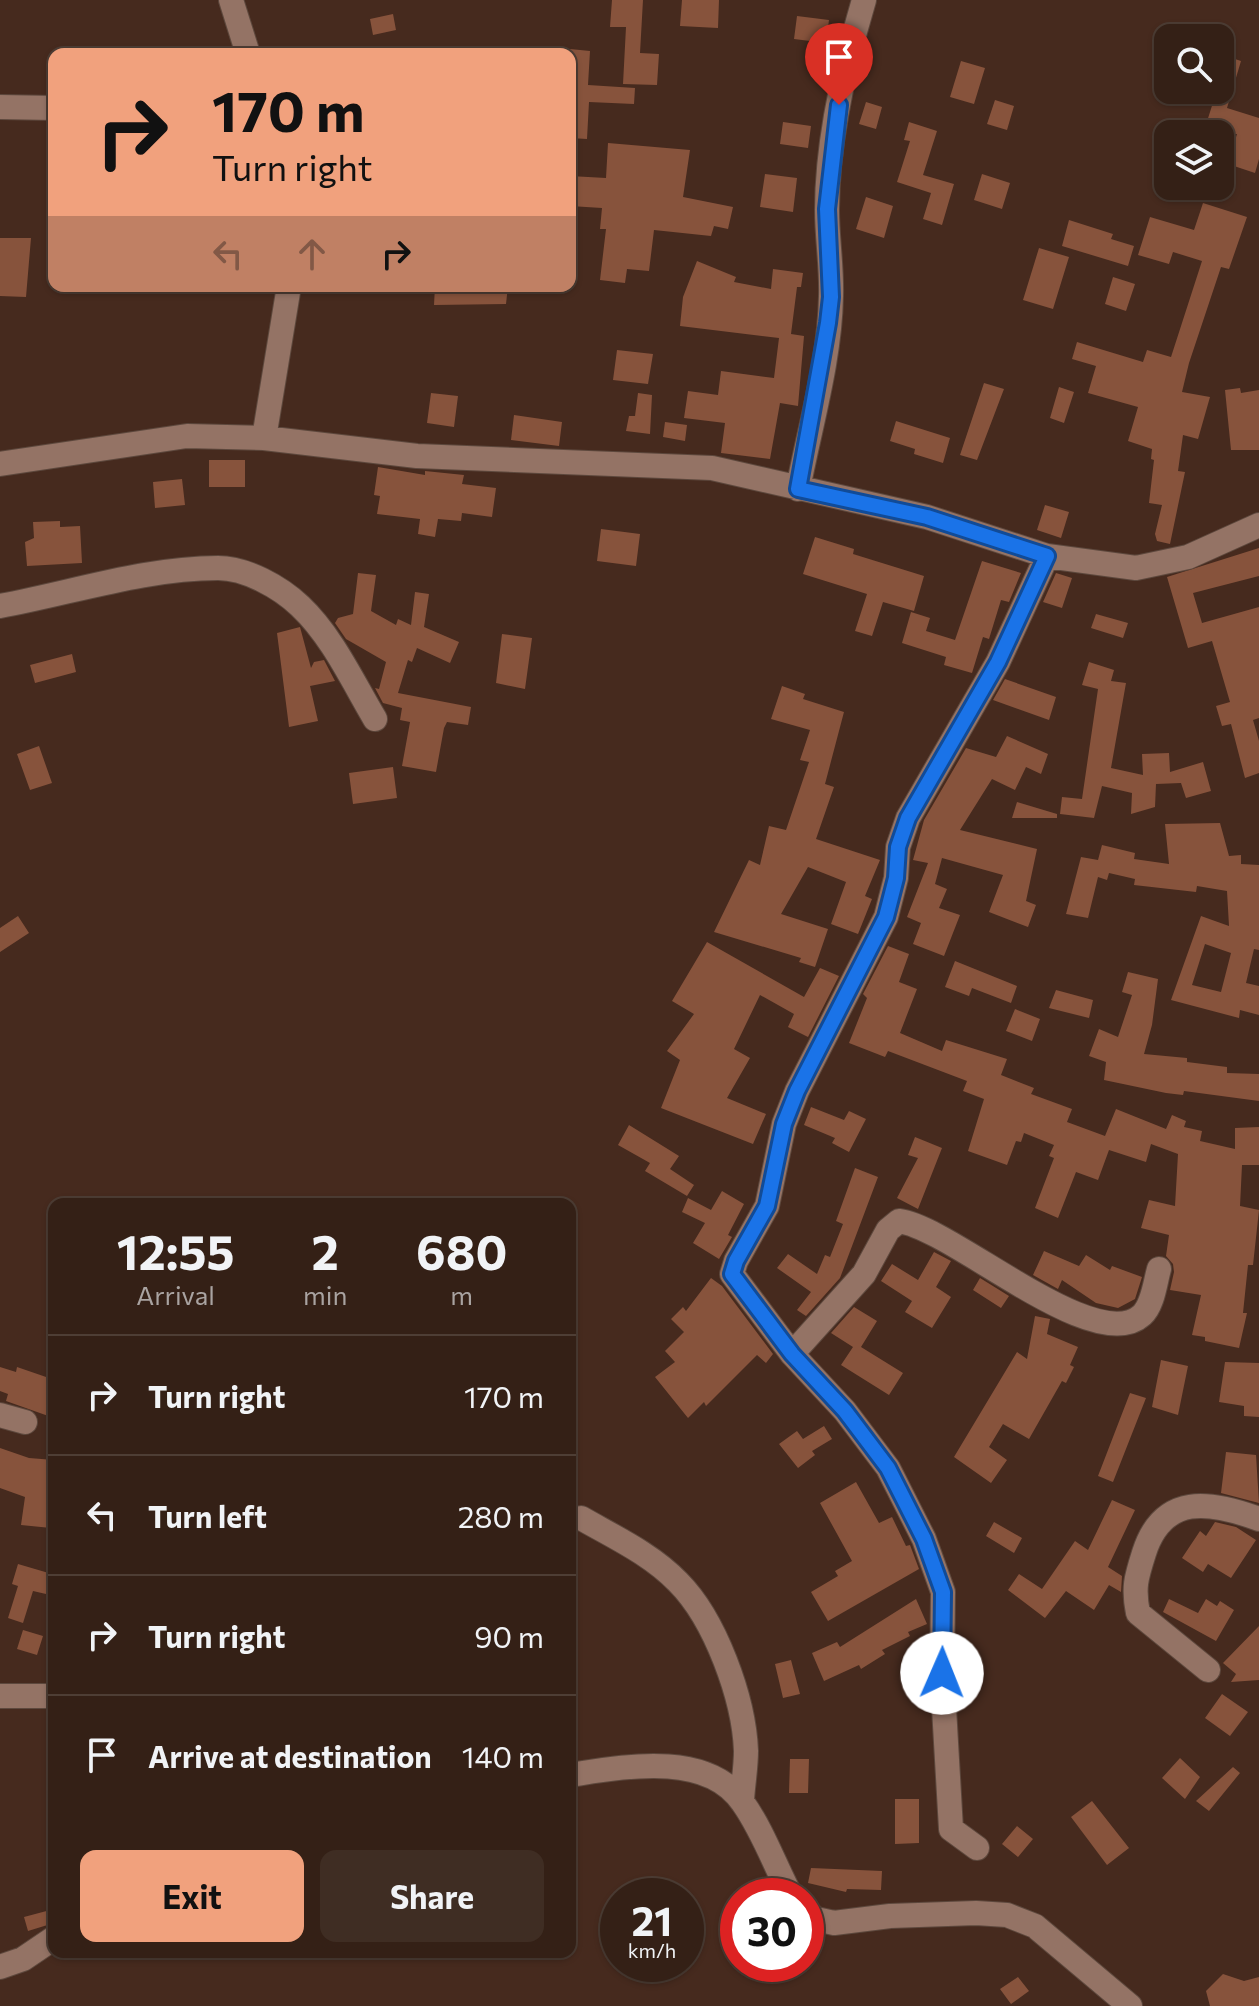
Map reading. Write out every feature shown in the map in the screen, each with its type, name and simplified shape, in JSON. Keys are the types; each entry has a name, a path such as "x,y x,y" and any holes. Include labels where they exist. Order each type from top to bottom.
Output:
{"street":[{"path":"231,0 246,48"},
{"path":"798,489 825,350 831,297 827,209 835,129 848,58 864,0"},
{"path":"0,107 48,108"},
{"path":"264,438 288,292"},
{"path":"0,464 187,436 264,438 417,456 712,468 927,517 1047,556 1136,568 1188,557 1259,525"},
{"path":"977,1848 951,1829 942,1673 943,1592 924,1539 888,1468 845,1411 792,1354 732,1274 767,1206 784,1124 797,1091 886,917 896,878 898,847 908,818 998,662 1047,556"},
{"path":"0,606 143,576 220,568 250,575 300,606 320,629 375,719"},
{"path":"792,1354 864,1274 888,1230 899,1221 935,1233 1050,1304 1093,1319 1125,1323 1142,1315 1153,1293 1159,1269"},
{"path":"0,1415 25,1422"},
{"path":"1208,1670 1138,1613 1133,1588 1150,1533 1177,1508 1221,1505 1259,1519"},
{"path":"581,1518 645,1554 678,1581 701,1610 717,1643 738,1705 746,1750 742,1800"},
{"path":"0,1696 48,1696"},
{"path":"576,1774 633,1766 685,1769 716,1779 742,1800 782,1878"},
{"path":"824,1921 834,1923 890,1916 976,1913 1007,1915 1035,1926 1130,2006"},
{"path":"0,1967 23,1959 48,1942"}],"building":[{"path":"612,0 643,0 640,53 659,54 657,85 623,84 626,27 610,27"},
{"path":"682,0 719,0 718,28 680,26"},
{"path":"393,14 396,30 373,35 370,19"},
{"path":"797,16 829,20 826,43 794,39"},
{"path":"576,50 590,51 588,85 635,88 634,104 589,102 587,139 576,138"},
{"path":"1234,59 1241,61 1234,84"},
{"path":"961,61 985,68 974,104 950,97"},
{"path":"995,100 1014,106 1007,130 987,124"},
{"path":"866,102 882,107 876,129 859,124"},
{"path":"1213,104 1228,104 1227,108 1259,118 1259,159 1255,173 1234,166 1237,134 1234,134 1234,120 1207,120"},
{"path":"783,122 811,126 808,148 780,144"},
{"path":"909,122 937,131 923,175 954,184 942,225 923,219 931,193 897,182 910,141 904,140"},
{"path":"608,143 690,150 683,197 733,207 728,229 714,226 711,236 654,230 649,271 627,269 625,283 600,280 606,229 600,229 602,208 576,206 576,176 606,178"},
{"path":"765,174 797,178 793,212 760,207"},
{"path":"982,174 1010,183 1002,209 974,200"},
{"path":"866,197 893,206 884,238 856,229"},
{"path":"1203,203 1247,217 1229,269 1221,267 1182,392 1210,397 1198,439 1183,435 1178,471 1185,472 1170,544 1157,541 1155,534 1162,505 1149,503 1154,460 1151,459 1152,449 1128,441 1138,407 1088,393 1096,366 1072,359 1077,342 1143,362 1147,350 1171,357 1202,261 1173,252 1169,264 1138,255 1150,217 1194,230"},
{"path":"1069,220 1113,234 1111,239 1134,246 1128,266 1062,246"},
{"path":"0,238 31,238 26,297 0,296"},
{"path":"1039,248 1069,257 1053,309 1023,300"},
{"path":"697,261 736,277 734,282 771,289 773,269 803,273 801,287 797,287 791,334 804,336 798,406 780,403 770,459 721,453 725,423 684,418 688,391 718,395 721,371 774,378 779,338 680,326 683,297"},
{"path":"1113,277 1135,284 1126,311 1105,304"},
{"path":"435,292 507,292 506,304 434,305"},
{"path":"617,350 653,354 648,384 613,380"},
{"path":"984,383 1004,389 977,460 960,455"},
{"path":"1059,387 1074,392 1064,423 1050,418"},
{"path":"1240,388 1241,393 1259,390 1259,450 1231,450 1225,390"},
{"path":"431,393 458,396 454,427 427,423"},
{"path":"638,393 652,395 650,434 626,431 629,416 635,416"},
{"path":"514,415 562,422 559,446 511,440"},
{"path":"896,421 950,438 943,463 914,454 915,449 890,441"},
{"path":"665,422 687,425 685,441 663,437"},
{"path":"209,460 245,460 245,487 209,487"},
{"path":"378,467 425,475 425,471 464,475 462,484 496,488 492,517 462,513 461,521 438,519 435,537 418,534 420,519 377,514 380,496 374,495"},
{"path":"182,479 185,505 155,508 153,482"},
{"path":"1045,505 1069,512 1061,538 1037,530"},
{"path":"60,521 60,527 80,526 82,563 27,566 25,542 34,538 33,522"},
{"path":"601,529 640,534 636,566 597,561"},
{"path":"815,537 854,549 853,554 924,576 914,611 883,602 872,636 855,631 867,594 803,574"},
{"path":"1259,548 1259,576 1193,593 1202,623 1259,607 1259,718 1253,720 1259,741 1259,773 1245,778 1231,724 1222,726 1216,706 1230,702 1212,641 1188,648 1167,577"},
{"path":"982,561 1021,573 1009,602 1001,600 989,639 983,637 972,673 944,665 946,657 902,643 911,612 930,618 926,631 955,640"},
{"path":"358,573 376,575 371,611 396,625 398,619 411,625 415,592 429,594 424,627 459,642 450,663 417,648 412,662 408,660 398,693 471,707 468,725 447,722 436,772 402,766 410,722 400,720 402,708 383,703 375,688 379,689 386,662 346,639 335,623 338,618 353,614"},
{"path":"1056,573 1072,578 1062,608 1043,602"},
{"path":"1096,614 1128,623 1123,638 1091,628"},
{"path":"300,627 311,668 314,662 324,660 335,681 310,686 318,721 289,727 277,633"},
{"path":"502,634 532,638 525,689 496,683"},
{"path":"72,654 76,672 35,683 30,665"},
{"path":"1089,662 1114,670 1111,681 1126,683 1111,768 1143,775 1142,754 1169,753 1170,772 1203,762 1211,791 1186,798 1181,783 1156,784 1155,807 1131,814 1132,793 1102,786 1094,818 1060,814 1062,797 1082,799 1098,689 1082,685"},
{"path":"1005,679 1056,697 1049,720 993,700"},
{"path":"782,686 805,694 803,699 844,712 825,784 834,787 816,839 880,860 865,896 872,899 858,934 831,924 846,882 808,867 781,914 828,929 815,967 799,962 801,958 714,932 749,860 760,865 769,826 786,830 809,762 800,760 810,730 771,719"},
{"path":"1007,736 1048,754 1041,774 1026,767 1015,790 992,779 960,830 1037,849 1026,901 1036,905 1028,927 989,912 1003,875 942,858 935,884 947,889 939,908 960,915 944,956 913,944 921,923 907,917 928,863 913,860 924,820 966,748 996,757"},
{"path":"39,746 52,783 30,790 17,754"},
{"path":"393,767 397,798 353,804 349,773"},
{"path":"1017,802 1057,814 1057,818 1012,818"},
{"path":"1220,823 1229,856 1241,855 1241,864 1259,865 1259,950 1254,949 1246,983 1259,986 1259,1015 1240,1010 1239,1018 1171,1000 1201,916 1229,926 1227,891 1197,886 1196,892 1134,885 1135,879 1109,873 1107,880 1098,877 1088,918 1066,914 1081,857 1098,860 1102,845 1135,853 1134,859 1169,864 1165,824","holes":["1205,944 1231,953 1221,992 1192,985"]},
{"path":"18,916 29,933 0,952 0,928"},
{"path":"707,942 804,997 820,968 839,976 808,1037 788,1027 794,1014 760,995 734,1049 750,1058 727,1098 766,1114 753,1144 661,1108 680,1060 667,1051 694,1014 672,1001"},
{"path":"888,946 909,954 899,982 917,989 900,1033 942,1051 946,1040 1007,1059 1001,1075 1034,1088 1031,1094 1072,1109 1067,1122 1105,1136 1116,1109 1166,1129 1172,1115 1186,1121 1184,1127 1202,1131 1200,1141 1235,1149 1235,1128 1259,1127 1259,1165 1242,1165 1240,1206 1259,1210 1253,1265 1248,1265 1243,1313 1247,1313 1239,1348 1192,1335 1201,1295 1170,1290 1174,1272 1173,1264 1166,1256 1169,1235 1141,1228 1149,1200 1175,1206 1178,1154 1151,1144 1146,1162 1109,1150 1098,1180 1076,1172 1058,1218 1035,1208 1054,1158 1049,1156 1054,1145 1024,1133 1021,1142 1016,1141 1007,1165 968,1151 984,1099 963,1091 967,1081 888,1051 885,1057 849,1043 867,998 863,994"},
{"path":"955,961 1017,986 1011,1003 972,988 969,996 945,987"},
{"path":"1128,972 1158,979 1152,1025 1144,1054 1187,1058 1187,1062 1227,1067 1227,1073 1259,1074 1259,1101 1184,1091 1183,1095 1166,1093 1104,1080 1106,1062 1089,1056 1099,1029 1118,1037 1132,995 1122,992"},
{"path":"1056,990 1093,1000 1089,1018 1049,1008"},
{"path":"1015,1009 1040,1019 1032,1041 1006,1031"},
{"path":"811,1107 844,1120 849,1111 866,1119 849,1152 832,1143 835,1138 804,1125"},
{"path":"629,1125 679,1156 670,1169 694,1185 687,1196 645,1171 650,1163 618,1145"},
{"path":"915,1137 942,1148 918,1209 897,1198 918,1158 908,1155"},
{"path":"855,1168 878,1177 840,1278 806,1316 797,1310 811,1292 777,1268 788,1254 817,1274 825,1255 830,1257 843,1224 836,1221"},
{"path":"722,1191 744,1204 728,1235 732,1237 719,1259 693,1243 705,1223 682,1212 688,1198 711,1210"},
{"path":"1044,1251 1079,1266 1086,1255 1110,1270 1112,1266 1142,1277 1135,1299 1118,1308 1096,1303 1062,1280 1058,1289 1033,1275"},
{"path":"934,1252 951,1261 936,1287 951,1297 932,1328 905,1312 912,1301 881,1281 892,1264 918,1280"},
{"path":"711,1278 722,1286 773,1354 766,1363 757,1355 706,1406 704,1402 688,1418 655,1377 675,1362 665,1351 684,1332 671,1319 683,1307 686,1311"},
{"path":"980,1278 1009,1296 1001,1308 973,1290"},
{"path":"854,1307 877,1321 861,1347 903,1373 889,1395 841,1365 853,1347 831,1333"},
{"path":"1035,1316 1050,1319 1047,1334 1078,1347 1070,1365 1074,1367 1066,1383 1062,1381 1029,1439 1003,1424 989,1447 1007,1460 991,1483 954,1457 1017,1352 1027,1359"},
{"path":"1161,1360 1188,1366 1178,1415 1152,1407"},
{"path":"1225,1362 1259,1363 1259,1417 1244,1416 1244,1406 1219,1402"},
{"path":"0,1367 16,1372 17,1367 48,1378 48,1416 6,1401 8,1394 0,1391"},
{"path":"1130,1393 1146,1398 1113,1482 1098,1476"},
{"path":"824,1426 832,1439 812,1451 815,1455 798,1468 779,1444 797,1431 803,1439"},
{"path":"0,1448 29,1458 48,1460 48,1528 21,1525 25,1497 0,1488"},
{"path":"1226,1452 1256,1455 1259,1503 1221,1493"},
{"path":"856,1482 879,1523 892,1517 906,1546 910,1545 919,1569 828,1621 811,1592 838,1576 835,1571 852,1561 820,1503"},
{"path":"1112,1500 1135,1510 1108,1567 1122,1576 1121,1592 1109,1585 1094,1610 1066,1591 1045,1618 1008,1590 1019,1574 1042,1589 1075,1541 1088,1550"},
{"path":"994,1522 1022,1538 1014,1553 986,1536"},
{"path":"1215,1522 1236,1527 1256,1540 1231,1578 1208,1564 1203,1572 1182,1558 1200,1531 1206,1536"},
{"path":"18,1564 48,1573 46,1594 33,1591 23,1623 8,1618 18,1586 12,1584"},
{"path":"916,1599 927,1624 908,1632 910,1636 882,1650 885,1654 861,1669 859,1665 824,1681 812,1653 837,1642 840,1647"},
{"path":"1169,1599 1198,1613 1206,1599 1217,1606 1220,1601 1234,1610 1216,1641 1163,1612"},
{"path":"1259,1626 1259,1680 1231,1682 1236,1674 1223,1663"},
{"path":"23,1630 43,1636 37,1655 17,1649"},
{"path":"791,1660 800,1694 783,1698 775,1664"},
{"path":"1222,1694 1248,1712 1230,1736 1205,1718"},
{"path":"1180,1758 1200,1777 1185,1799 1162,1778"},
{"path":"790,1759 809,1759 808,1793 789,1793"},
{"path":"1233,1767 1240,1773 1209,1811 1196,1801"},
{"path":"895,1799 919,1799 919,1843 895,1844"},
{"path":"1092,1801 1129,1848 1107,1865 1071,1817"},
{"path":"1017,1826 1033,1839 1018,1857 1002,1844"},
{"path":"811,1868 882,1871 881,1890 847,1889 846,1892 824,1887 824,1878 809,1878"},
{"path":"48,1911 48,1925 28,1931 24,1917"},
{"path":"1223,1974 1244,1981 1259,1977 1259,2006 1210,2006 1206,1991"},
{"path":"1018,1977 1029,1991 1011,2004 1000,1989"}],"route":[{"path":"839,105 827,209 831,297 825,350 798,489 927,517 1047,556 998,662 908,818 898,847 896,878 886,917 797,1091 784,1124 767,1206 759,1225 746,1241 732,1274 792,1354 845,1411 888,1468 924,1539 943,1592 942,1673"}]}
